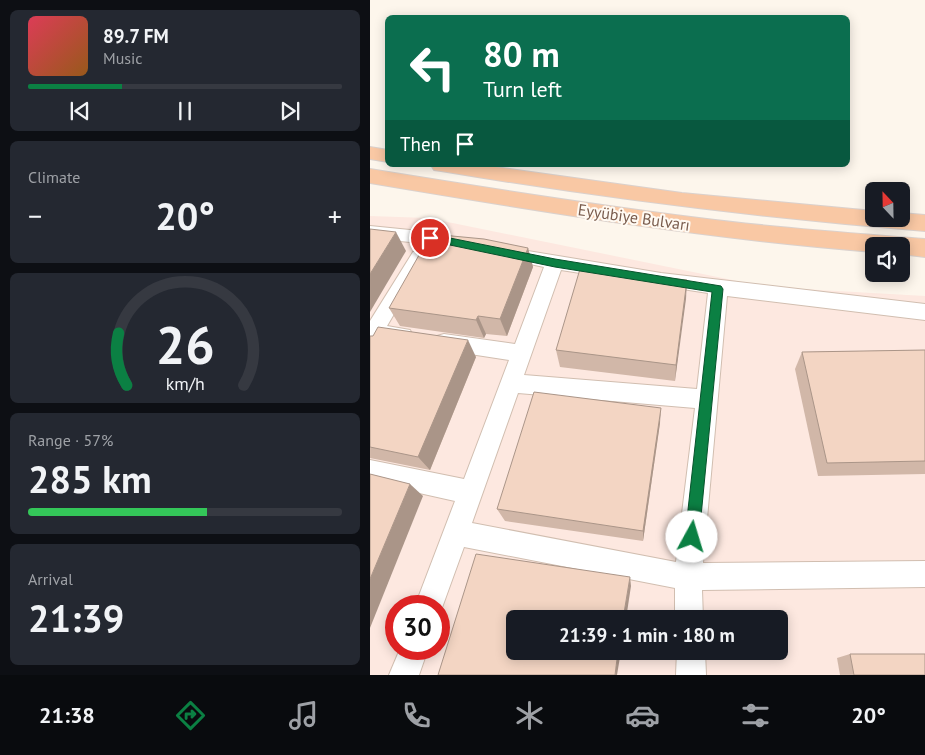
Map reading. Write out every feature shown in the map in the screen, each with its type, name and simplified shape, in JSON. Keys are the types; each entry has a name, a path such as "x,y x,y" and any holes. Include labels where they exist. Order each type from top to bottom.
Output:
{"highway":[{"path":"370,153 385,156"},
{"name":"Eyyübiye Bulvarı","path":"453,167 740,207 925,223"},
{"name":"Eyyübiye Bulvarı","path":"370,176 627,217 741,232 865,243"},
{"name":"Eyyübiye Bulvarı","path":"910,247 925,248"}],"street":[{"path":"370,232 430,238 555,263 718,289 925,312"},
{"path":"430,238 371,334 522,353"},
{"path":"433,595 555,263"},
{"path":"690,610 688,577 718,289"},
{"path":"511,384 706,399"},
{"path":"370,471 471,492"},
{"path":"456,533 688,577 925,574"},
{"path":"404,675 410,660"},
{"path":"691,660 691,675"}],"shaded area":[{"path":"370,216 428,218 767,287 925,296 925,675 370,675"}],"building":[{"path":"370,229 396,232 370,274"},
{"path":"431,234 484,239 528,248 500,319 478,316 476,320 389,308"},
{"path":"580,269 687,280 676,365 556,350"},
{"path":"378,327 468,340 418,457 370,447 370,336 373,336"},
{"path":"925,350 925,461 827,463 802,352"},
{"path":"534,392 661,408 643,531 497,509"},
{"path":"370,474 410,484 370,579"},
{"path":"476,554 630,577 624,610 506,610 506,660 617,660 615,675 438,675 443,660 450,660 450,637"},
{"path":"850,654 925,654 925,675 854,675"}],"route":[{"path":"430,238 555,263 718,289 692,537"}]}
